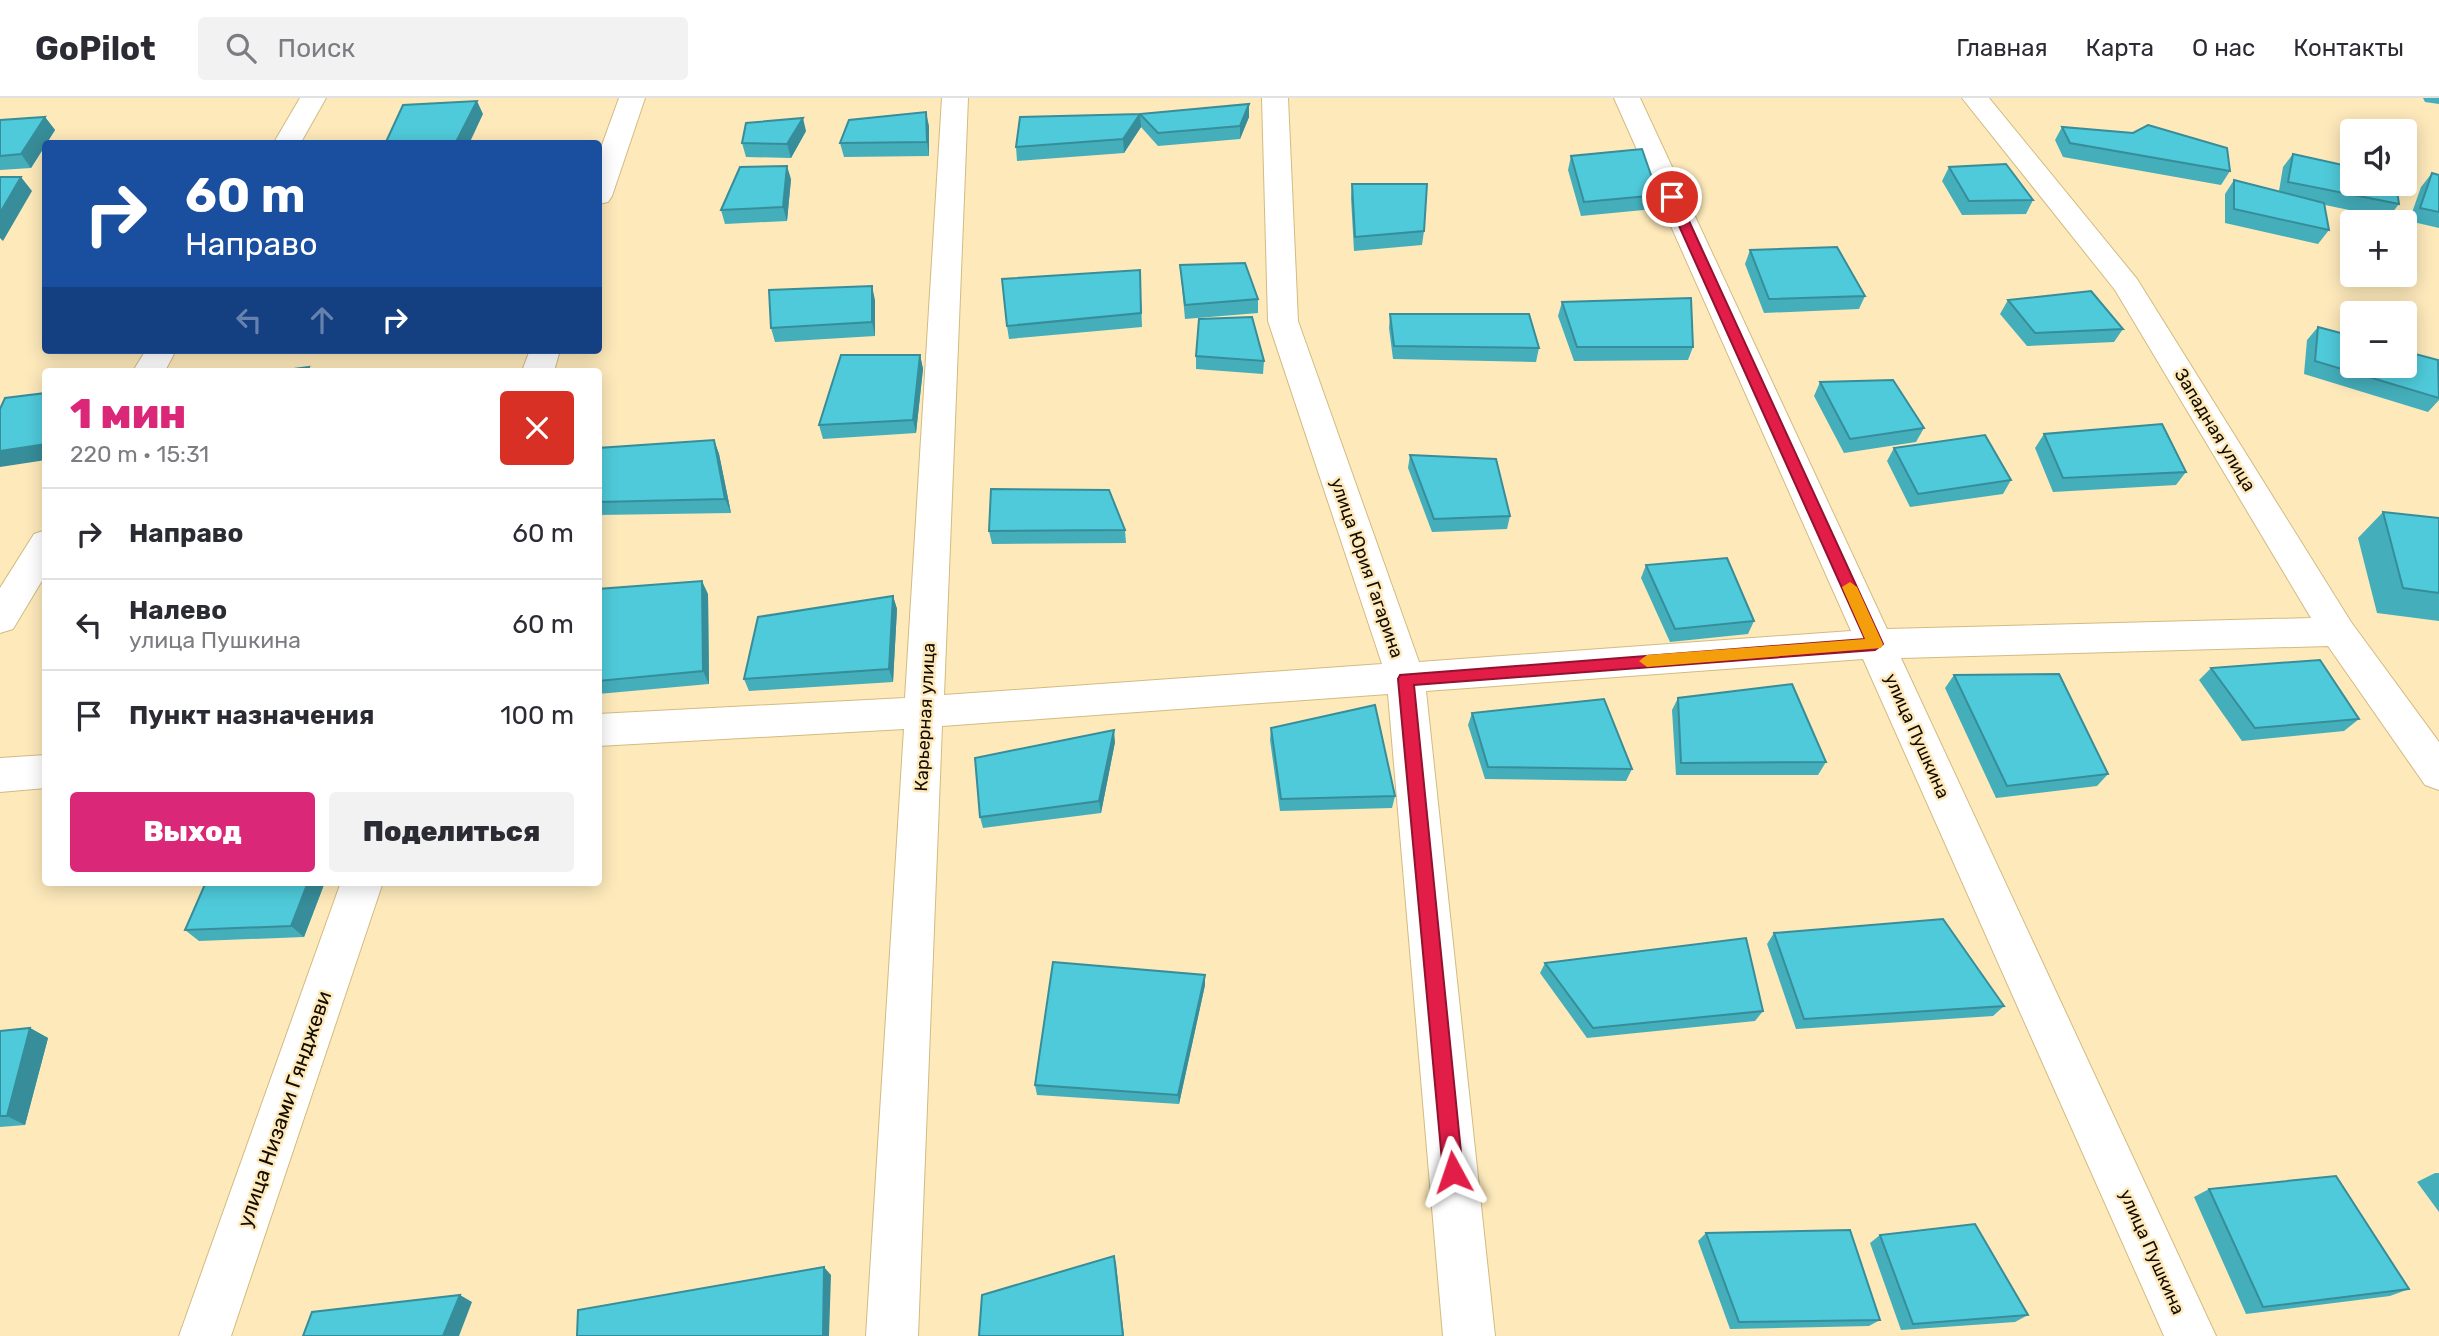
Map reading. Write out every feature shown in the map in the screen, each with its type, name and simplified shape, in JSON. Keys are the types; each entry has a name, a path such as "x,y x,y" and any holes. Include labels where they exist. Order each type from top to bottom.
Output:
{"street":[{"path":"288,140 313,98"},
{"path":"602,184 632,98"},
{"name":"Карьерная улица","path":"892,1336 926,712 955,98"},
{"name":"улица Юрия Гагарина","path":"1275,98 1283,321 1406,679 1469,1336"},
{"name":"улица Пушкина","path":"1627,98 2190,1336"},
{"name":"Западная улица","path":"1975,98 2127,286 2338,632 2439,773"},
{"path":"0,619 42,550"},
{"path":"602,730 926,712 1875,644 2338,632"},
{"path":"0,775 42,771"},
{"name":"улица Низами Гянджеви","path":"205,1336 361,886"}],"building":[{"path":"477,101 457,140 387,140 403,105"},
{"path":"1249,104 1240,126 1158,133 1140,114"},
{"path":"926,112 927,142 840,143 849,120"},
{"path":"1140,114 1123,139 1016,147 1020,117"},
{"path":"45,117 21,154 0,156 0,120"},
{"path":"803,118 787,144 742,143 746,123"},
{"path":"2148,125 2227,148 2230,171 2070,143 2062,127 2133,133"},
{"path":"1642,149 1658,195 1584,202 1571,156"},
{"path":"2293,154 2340,164 2340,192 2288,182"},
{"path":"2006,164 2033,200 1969,201 1949,167"},
{"path":"787,166 783,207 721,210 740,167"},
{"path":"2432,173 2439,175 2439,212 2420,208"},
{"path":"0,177 21,177 0,213"},
{"path":"2234,180 2324,203 2329,230 2234,209"},
{"path":"1352,184 1427,184 1424,231 1355,237"},
{"path":"2359,196 2398,196 2399,204"},
{"path":"1837,247 1865,296 1769,299 1750,250"},
{"path":"1245,263 1258,299 1185,305 1180,265"},
{"path":"1140,270 1141,313 1007,326 1002,279"},
{"path":"872,286 872,322 771,328 769,290"},
{"path":"2091,291 2123,329 2035,333 2008,300"},
{"path":"1691,298 1693,347 1577,347 1562,302"},
{"path":"1390,314 1529,314 1539,348 1394,346"},
{"path":"1252,317 1264,361 1196,356 1199,319"},
{"path":"2318,327 2340,333 2340,368 2315,361"},
{"path":"2417,354 2438,360 2439,398 2372,378 2417,378"},
{"path":"841,355 920,355 913,420 819,425"},
{"path":"1893,380 1924,428 1850,439 1820,382"},
{"path":"42,393 42,445 0,451 0,409 5,398"},
{"path":"2162,424 2186,472 2063,478 2044,434"},
{"path":"1985,435 2011,480 1918,494 1894,448"},
{"path":"714,440 725,499 602,502 602,448"},
{"path":"1410,455 1496,459 1510,516 1434,519"},
{"path":"991,489 1109,490 1125,530 989,531"},
{"path":"2383,512 2439,518 2439,593 2403,588"},
{"path":"1727,558 1754,621 1675,629 1646,565"},
{"path":"702,581 703,671 602,681 602,589"},
{"path":"893,596 889,669 744,679 758,617"},
{"path":"2320,660 2359,719 2255,728 2211,668"},
{"path":"2059,674 2108,774 2007,786 1954,675"},
{"path":"1792,684 1826,762 1681,763 1678,698"},
{"path":"1604,699 1632,769 1488,767 1472,713"},
{"path":"1375,705 1395,796 1281,799 1271,728"},
{"path":"1114,730 1099,801 980,817 975,758"},
{"path":"204,886 306,886 291,926 185,930"},
{"path":"1943,919 2004,1006 1804,1019 1774,933"},
{"path":"1746,938 1763,1011 1593,1028 1545,963"},
{"path":"1053,962 1205,975 1178,1095 1035,1085"},
{"path":"30,1028 7,1116 0,1116 0,1031"},
{"path":"2336,1176 2409,1289 2263,1307 2209,1189"},
{"path":"1975,1224 2028,1315 1913,1324 1880,1235"},
{"path":"1850,1230 1880,1320 1739,1322 1706,1233"},
{"path":"1114,1256 1123,1336 979,1336 982,1295"},
{"path":"824,1267 823,1336 577,1336 578,1310"},
{"path":"460,1295 443,1336 303,1336 312,1312"}],"slow traffic":[{"path":"1647,661 1875,644 1850,587"}],"route":[{"path":"1453,1172 1406,679 1875,644 1672,197"}]}
